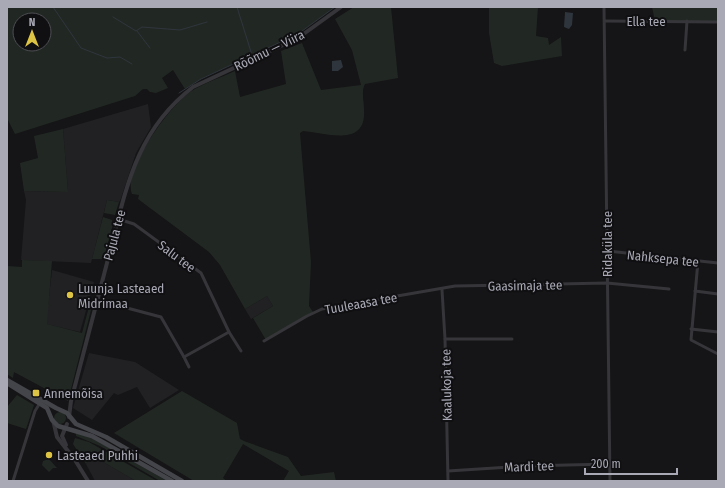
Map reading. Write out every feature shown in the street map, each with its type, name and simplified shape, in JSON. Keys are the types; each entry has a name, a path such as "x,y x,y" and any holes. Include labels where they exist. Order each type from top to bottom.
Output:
{"main road":[{"path":"7,380 67,413 76,424 105,436 182,481"},
{"path":"7,383 47,408 52,419 57,425 65,426 100,440 172,481"},
{"path":"52,419 54,413 61,410"},
{"path":"65,426 69,417"}],"street":[{"name":"Rõõmu — Viira","path":"193,87 298,38 341,7"},
{"name":"Ridaküla tee","path":"604,7 610,481"},
{"name":"Ella tee","path":"604,21 718,22"},
{"path":"685,50 686,21"},
{"name":"Pajula tee","path":"71,401 133,167 144,144 166,111 193,87"},
{"name":"Salu tee","path":"118,219 134,224 201,273 229,332 241,350"},
{"name":"Nahksepa tee","path":"608,251 718,264"},
{"path":"698,261 691,340 718,354"},
{"name":"Gaasimaja tee","path":"442,290 456,286 607,283 669,289"},
{"name":"Kaalukoja tee","path":"442,290 445,339 448,481"},
{"name":"Tuuleaasa tee","path":"264,341 313,312 322,309 442,290"},
{"path":"696,292 718,294"},
{"path":"97,300 161,317 189,367"},
{"path":"691,329 718,332"},
{"path":"184,358 229,332"},
{"path":"445,339 512,339"},
{"path":"61,410 67,407 71,401"},
{"path":"69,417 71,401"},
{"path":"13,481 31,423 40,403"},
{"path":"52,419 57,437 67,449 88,481"},
{"path":"65,426 62,436 67,449"},
{"name":"Mardi tee","path":"448,471 525,466 610,464"}],"shaded area":[{"path":"7,7 335,7 298,34 201,79 185,89 173,70 162,78 168,88 156,93 143,89 135,96 15,134 7,118"},
{"path":"354,7 391,7 398,78 365,84 363,93 363,121 359,129 352,134 333,135 303,131 300,133 311,262 309,306 313,312 266,340 253,318 273,306 267,296 245,309 220,265 209,252 138,199 139,195 132,194 131,183 134,170 150,139 172,110 190,92 206,83 235,71 240,97 286,84 281,51 302,43 321,90 361,85 352,50 335,19"},
{"path":"489,7 538,7 536,36 548,38 549,45 561,37 562,56 502,66 494,63 489,33"},
{"path":"652,7 718,7 718,22 655,21"},
{"path":"565,12 573,13 572,25 569,29 564,27"},
{"path":"341,60 343,67 338,71 332,71 332,61"},
{"path":"148,104 151,127 136,153 120,201 107,200 91,263 21,260 26,200 24,191 68,192 63,129"},
{"path":"63,129 68,192 24,191 20,163 38,158 34,136"},
{"path":"107,200 119,202 115,215 104,213"},
{"path":"103,217 112,220 113,224 104,259 92,259"},
{"path":"22,260 52,261 47,324 82,333 89,307 92,306 68,401 14,372 13,378 7,374 7,266 22,267"},
{"name":"Luunja Lasteaed Midrimaa","path":"52,270 94,282 80,332 46,324"},
{"path":"267,296 273,306 251,319 245,309"},
{"path":"89,353 135,362 179,390 150,408 137,387 118,395 114,393 92,420 73,408"},
{"path":"182,391 237,423 240,439 288,457 301,476 334,472 336,481 283,481 289,471 243,444 223,478 227,481 194,481 114,433"},
{"path":"17,395 34,405 26,429 7,423 7,407"},
{"path":"58,412 62,412 66,418 62,424 58,424 54,420 54,416"},
{"path":"76,433 90,437 167,481 160,481 100,446 76,436"},
{"path":"75,438 89,442 157,481 136,481 93,456 86,464 73,444"},
{"path":"93,456 136,481 95,481 86,464"},
{"path":"49,459 57,468 53,468 49,472 42,465 43,461"}],"waterway":[{"path":"53,7 81,48 107,58 120,57 132,64"},
{"path":"237,7 252,55"},
{"path":"179,93 201,79 298,34 335,7"},
{"path":"113,17 136,31 142,27 180,30 207,22"},
{"path":"137,31 150,48"}],"place":[{"name":"Luunja Lasteaed Midrimaa","path":"70,295"},
{"name":"Annemõisa","path":"36,393"},
{"name":"Lasteaed Puhhi","path":"49,455"}]}
